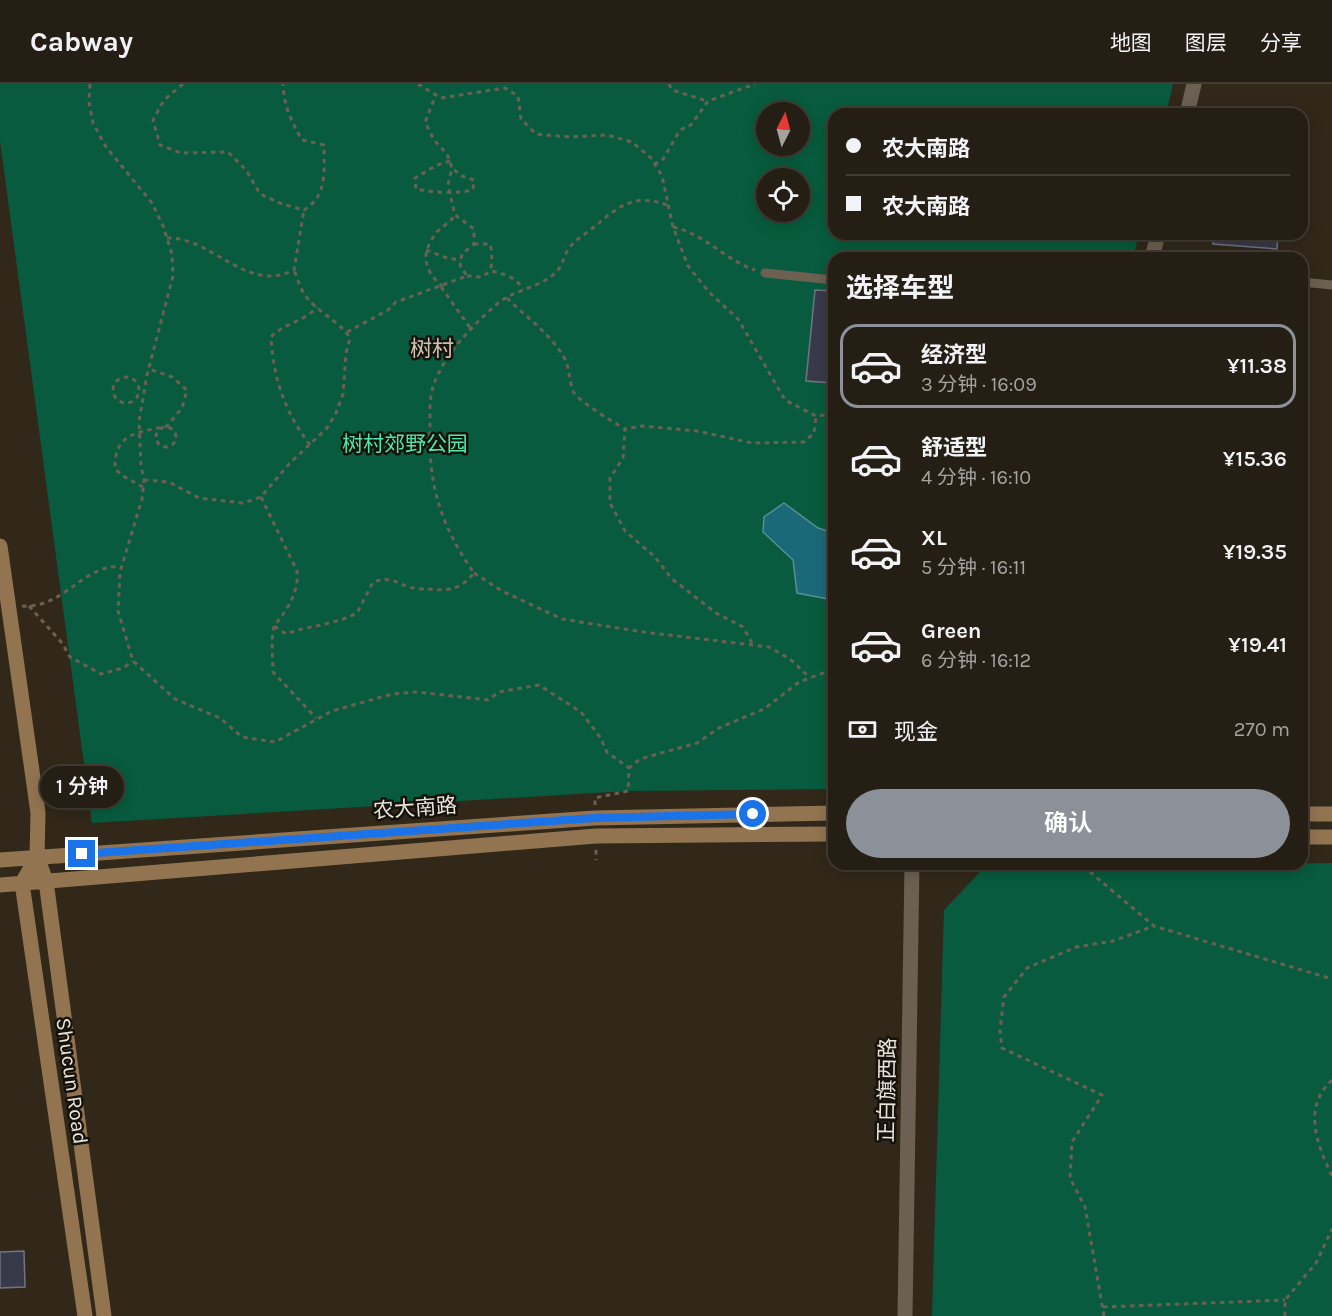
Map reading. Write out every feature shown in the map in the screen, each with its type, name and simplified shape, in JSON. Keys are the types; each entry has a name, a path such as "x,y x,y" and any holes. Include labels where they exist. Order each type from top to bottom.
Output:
{"main road":[{"name":"Shucun Road","path":"0,546 38,813 37,857 46,881 104,1316"},
{"name":"农大南路","path":"0,860 595,818 828,813"},
{"path":"1308,814 1332,814"},
{"name":"农大南路","path":"0,885 596,836 828,834"},
{"path":"1308,837 1332,837"},
{"name":"Shucun Road","path":"37,857 22,883 86,1316"}],"street":[{"path":"1188,108 1194,84"},
{"name":"正白旗西路","path":"904,1316 912,870"}],"lane":[{"path":"765,273 828,279"},
{"path":"1308,283 1332,285"}],"path":[{"path":"90,84 89,102 93,123 106,147 152,203 172,254 173,276 149,369 139,431 144,487 138,517 121,567 118,611 133,661 175,699 219,718 242,737 275,742 317,718 354,703 392,694 417,692 488,700 499,692 539,685 581,712 600,736 607,752 629,768"},
{"path":"183,84 164,100 153,120 160,145 181,153 228,153 246,170 260,194 282,204 304,210 313,205 324,184 324,145 302,140 290,119 284,101 283,84"},
{"path":"418,84 441,98 505,88 518,96 521,119 536,134 569,137 607,135 632,142 654,164 662,176 673,227 688,266 709,291 738,319 785,400 816,416 828,415"},
{"path":"669,84 672,90 708,101"},
{"path":"654,164 662,161 680,130 691,125 708,101 755,84"},
{"path":"436,95 425,122 450,161 452,168 449,190 455,215 474,229 474,244"},
{"path":"450,161 437,165 415,178 416,189 449,190 455,194 463,194 473,189 474,180 462,176 452,168"},
{"path":"667,205 650,199 627,203 612,210 570,247 558,270 546,280 499,302 471,329 446,362 433,387 429,448 431,478 441,515 460,554 474,573 502,591 562,619 643,632 752,643 769,647 790,659 809,678"},
{"path":"144,480 169,482 199,498 243,503 261,497 327,428 343,394 346,353 350,338 347,332 303,293 294,270 304,210"},
{"path":"455,215 438,231 426,250 424,261 430,276 442,287 471,329"},
{"path":"673,227 687,230 720,248 738,264 765,273"},
{"path":"167,238 194,241 228,263 259,276 283,275 294,270"},
{"path":"466,276 460,265 462,254 474,244 484,242 490,244 492,252 491,271"},
{"path":"426,250 447,258 461,260"},
{"path":"347,332 388,310 396,302 442,287 466,276 481,277 491,271 507,274 520,283 523,290"},
{"path":"507,298 560,350 569,365 573,392 625,429 642,426 697,431 752,443 804,442 814,433 816,416"},
{"path":"310,445 294,424 283,399 275,376 271,337 278,329 310,315 317,307"},
{"path":"144,487 115,469 118,446 124,439 139,431 167,426 173,429 176,435 175,442 167,447 158,443 156,437 158,430 167,426 182,408 188,390 172,377 149,369"},
{"path":"135,400 139,392 137,383 130,378 118,379 113,390 116,398 127,403 135,400 144,402"},
{"path":"625,429 623,458 610,478 610,503 625,531 655,557 672,579 716,613 743,627 752,643"},
{"path":"261,497 297,571 298,583 288,609 274,626 273,672 317,718"},
{"path":"8,605 29,606 52,602 96,571 121,567"},
{"path":"274,626 286,633 345,620 357,613 373,582 381,579 395,579 410,588 451,591 465,584 474,573"},
{"path":"29,606 62,643 70,657 101,674 123,668 133,661"},
{"path":"595,798 628,791 629,768 640,759 697,743 719,728 764,709 799,682 828,671"},
{"path":"1088,870 1154,926 1332,979"},
{"path":"1104,1316 1085,1207 1070,1178 1072,1142 1102,1095 1002,1048 1000,1030 1004,996 1027,968 1076,947 1113,941 1154,926"},
{"path":"1332,1080 1314,1106 1317,1144 1332,1176"},
{"path":"1285,1316 1285,1299 1316,1263 1332,1229"},
{"path":"1103,1307 1285,1299"}],"green space":[{"name":"树村郊野公园","path":"0,84 1173,84 1167,108 828,108 828,240 1138,240 1134,252 828,252 828,789 628,791 92,823 0,141"},
{"path":"1308,863 1332,863 1332,1316 932,1316 944,910 982,870 1308,870"}],"water":[{"path":"784,503 818,528 828,531 828,599 797,593 793,560 763,532 764,517"}],"building":[{"path":"1213,240 1278,240 1277,249 1213,244"},
{"path":"815,290 828,291 828,383 806,381"},
{"path":"24,1251 25,1287 0,1288 0,1252"}],"district":[{"name":"树村","path":"432,348"}],"route":[{"path":"82,854 354,833 595,818 753,814"}]}
